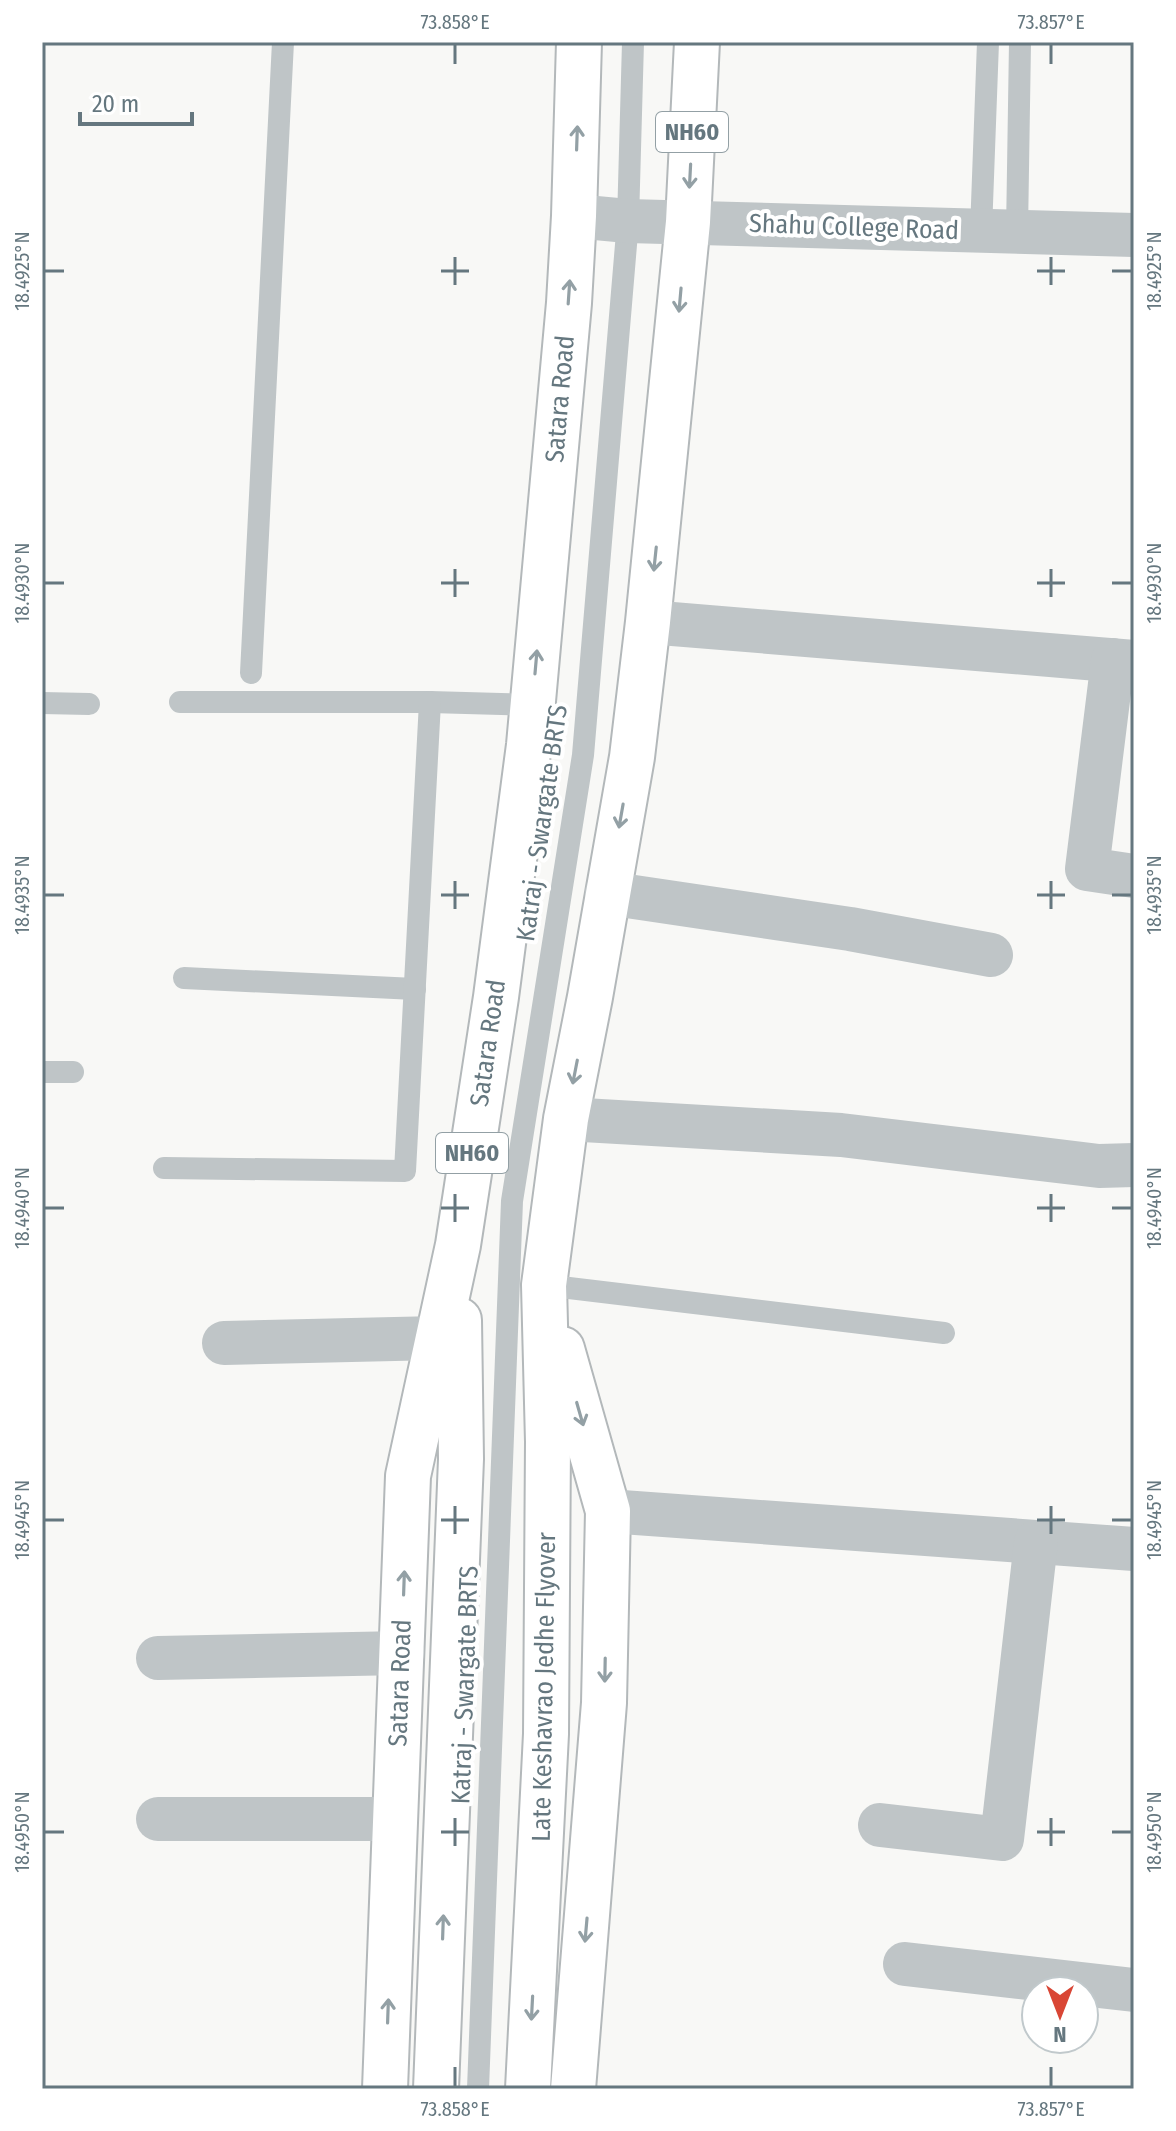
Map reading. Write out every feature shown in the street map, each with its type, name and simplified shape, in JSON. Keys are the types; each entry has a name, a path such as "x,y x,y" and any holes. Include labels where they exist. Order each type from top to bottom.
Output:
{"highway":[{"name":"Satara Road","path":"385,2089 408,1476 458,1245 496,997 529,745 569,303 579,42"},
{"name":"NH60","path":"544,1285 566,1119 632,757 688,222 697,42"},
{"path":"436,2089 461,1459 458,1245"},
{"path":"544,1285 608,1511 604,1703 573,2089"},
{"name":"Late Keshavrao Jedhe Flyover","path":"528,2089 546,1734 548,1442 544,1285"}],"street":[{"name":"Shahu College Road","path":"574,216 628,221 1134,235"},
{"path":"648,622 1124,661 1087,869 1134,876"},
{"path":"607,893 850,929 991,955"},
{"path":"566,1119 841,1135 1099,1166 1134,1165"},
{"path":"224,1343 438,1338"},
{"path":"608,1511 1134,1549"},
{"path":"880,1825 1002,1839 1036,1542"},
{"path":"158,1658 402,1653"},
{"path":"158,1819 395,1819"},
{"path":"905,1964 1134,1990"}],"lane":[{"path":"251,673 283,42"},
{"name":"Katraj - Swargate BRTS","path":"478,2089 512,1201 583,755 628,221 633,42"},
{"path":"988,42 999,231"},
{"path":"999,231 1020,42"},
{"path":"180,702 533,705"},
{"path":"164,1168 405,1171 430,702"},
{"path":"42,703 89,704"},
{"path":"184,978 415,989"},
{"path":"42,1072 73,1072"},
{"path":"544,1285 944,1333"}]}
